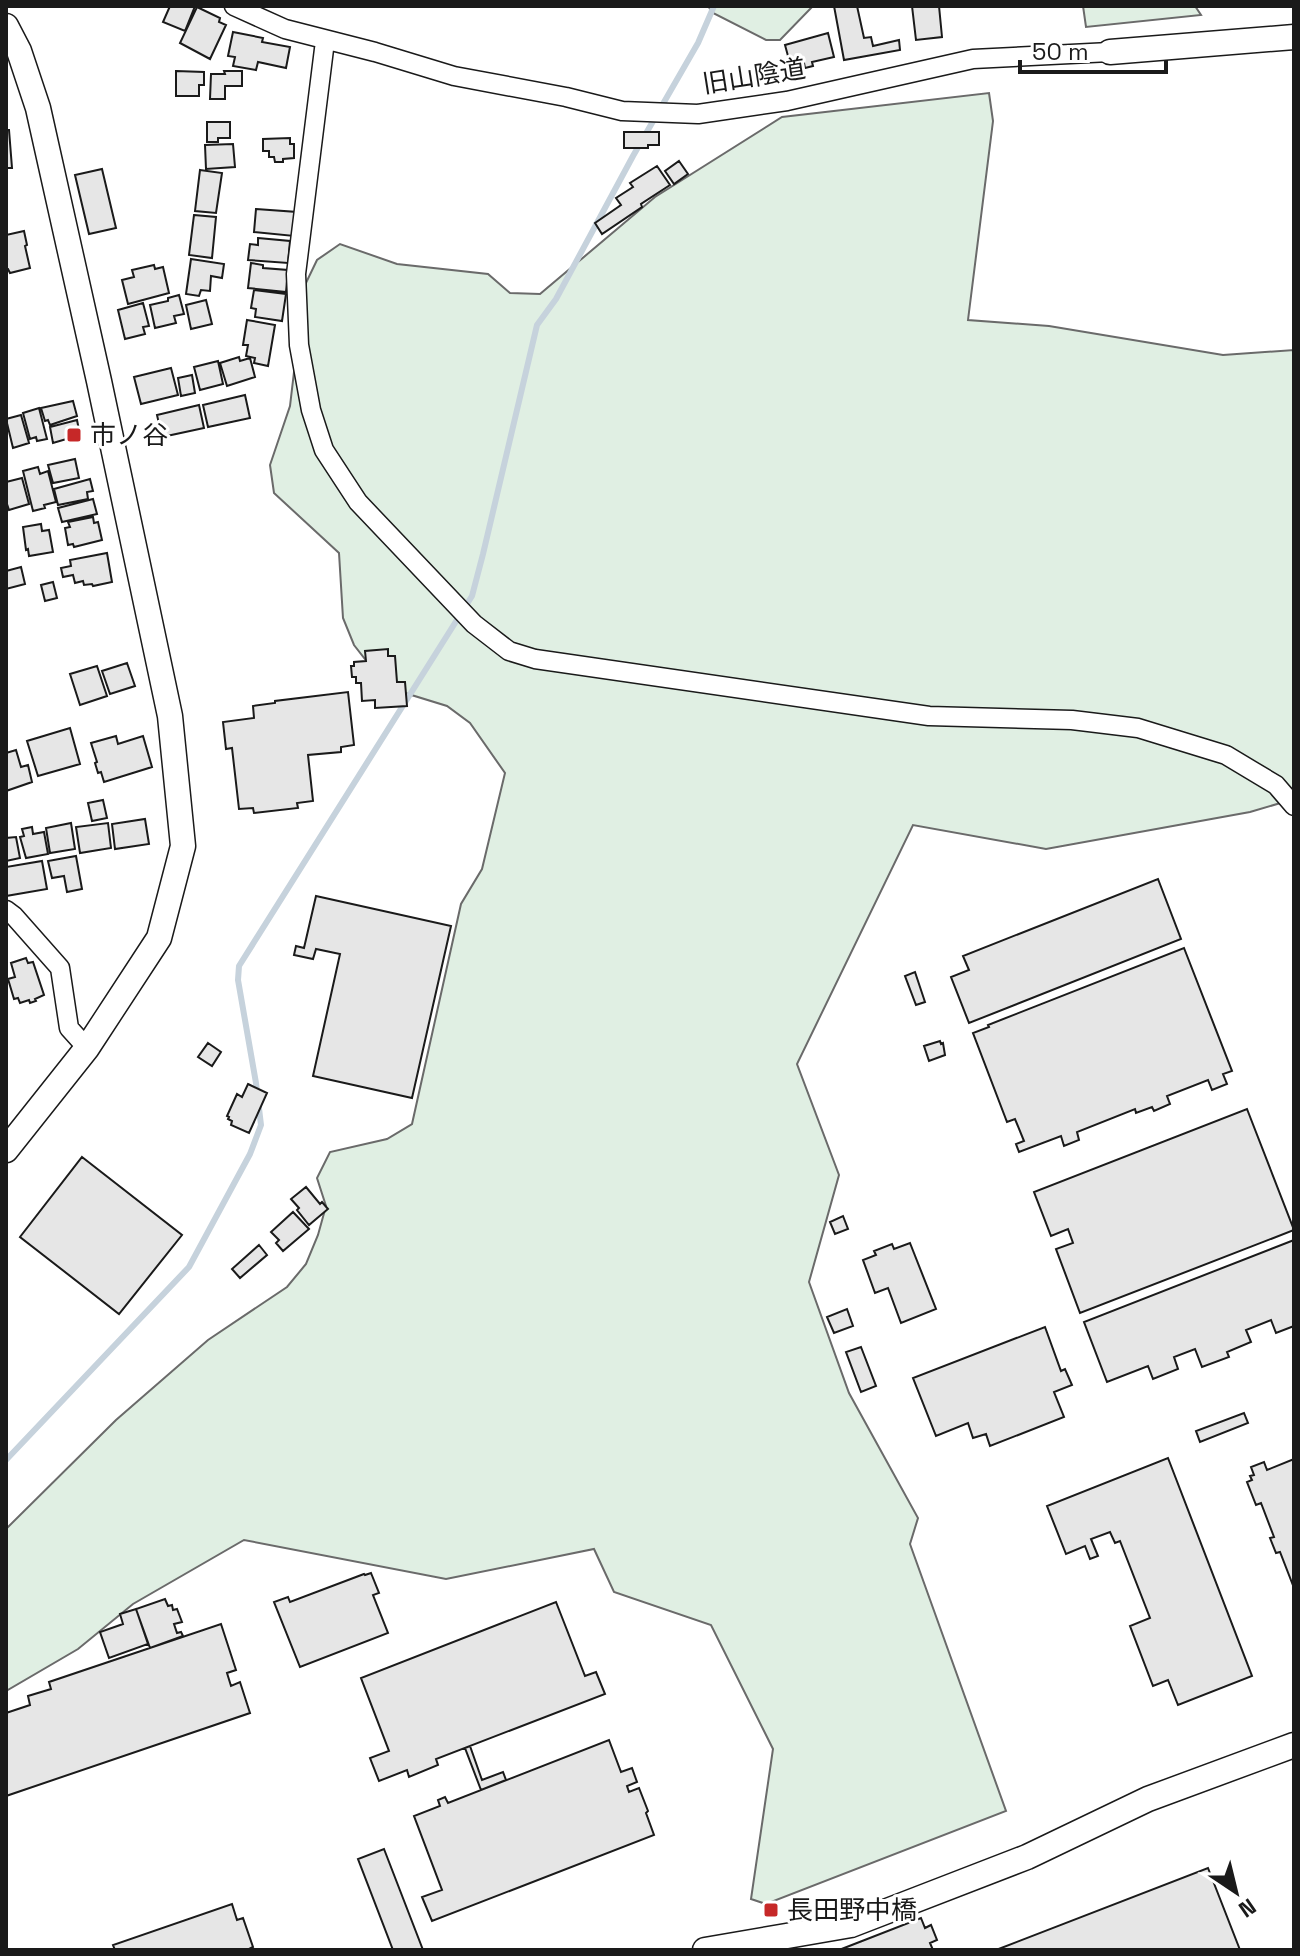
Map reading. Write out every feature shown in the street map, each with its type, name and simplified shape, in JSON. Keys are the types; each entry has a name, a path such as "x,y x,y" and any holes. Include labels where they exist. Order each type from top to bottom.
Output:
{"street":[{"name":"旧山陰道","path":"234,6 285,29 454,76 622,111 698,114 787,101 973,59 1294,37"},
{"path":"6,26 19,51 38,108 99,381 170,716 183,846 159,938 87,1048 6,1150"},
{"path":"325,41 296,274 299,345 311,410 324,450 358,502 474,624 509,651 535,659 929,716 1072,720 1138,728 1226,755 1276,785 1294,806"},
{"path":"6,910 60,968 69,1028 87,1048"},
{"path":"707,1950 851,1925 1027,1857 1148,1799 1294,1745"}],"green space":[{"path":"708,6 813,6 780,40 766,40 713,13"},
{"path":"1083,6 1195,6 1201,15 1086,27"},
{"path":"989,93 993,121 968,320 1049,326 1223,355 1294,350 1294,799 1250,812 1046,849 913,825 797,1064 839,1175 809,1282 849,1393 918,1518 910,1544 1006,1811 766,1904 751,1899 773,1749 711,1625 614,1592 594,1549 446,1579 244,1540 133,1604 78,1649 6,1691 6,1529 116,1420 208,1340 287,1287 306,1264 318,1235 326,1206 317,1178 330,1152 387,1139 412,1124 461,904 482,869 505,773 470,723 447,706 392,689 372,668 354,645 343,618 339,553 274,493 270,465 290,406 304,287 317,260 340,244 397,264 488,274 510,293 540,294 655,197 782,117"}],"building":[{"path":"170,6 195,6 185,31 163,22"},
{"path":"834,6 857,6 864,38 871,37 873,46 899,40 900,50 844,60"},
{"path":"912,6 939,6 942,37 916,40"},
{"path":"197,7 220,18 219,22 226,25 210,59 180,43"},
{"path":"233,32 290,47 286,68 258,62 256,70 233,66 235,57 228,56"},
{"path":"828,33 834,57 812,62 813,66 805,68 804,63 791,67 785,45"},
{"path":"176,71 204,72 204,85 199,85 199,96 176,96"},
{"path":"224,71 242,71 242,86 225,86 225,99 210,99 211,74 225,74"},
{"path":"207,122 230,122 230,138 207,142"},
{"path":"6,130 9,130 12,168 6,168"},
{"path":"624,132 659,132 659,145 624,148"},
{"path":"290,138 290,144 294,144 294,158 275,162 274,157 269,157 269,151 263,151 263,139"},
{"path":"233,144 235,167 206,169 205,145"},
{"path":"679,161 688,174 674,184 665,171"},
{"path":"657,166 670,185 602,234 595,223 621,205 616,198 633,187 630,183"},
{"path":"102,169 116,228 89,234 75,175"},
{"path":"200,170 222,173 216,213 195,211"},
{"path":"256,209 297,212 294,236 254,232"},
{"path":"194,215 216,217 212,258 189,255"},
{"path":"24,231 30,268 10,273 6,269 6,235"},
{"path":"258,238 290,241 288,263 248,260 250,244 258,245"},
{"path":"191,259 224,264 222,278 211,276 210,291 201,290 199,296 186,294"},
{"path":"251,263 263,265 263,268 288,270 286,292 248,288"},
{"path":"154,265 155,269 163,267 169,293 128,304 122,280 134,277 132,270"},
{"path":"254,290 286,294 282,321 255,317 256,309 251,308"},
{"path":"179,295 184,314 174,316 176,323 155,328 150,305"},
{"path":"206,300 212,324 191,329 186,305"},
{"path":"143,303 149,326 143,327 145,334 125,339 118,310"},
{"path":"247,320 275,325 268,366 254,363 255,358 246,356 248,345 243,345"},
{"path":"239,357 240,361 250,358 255,377 227,386 220,363"},
{"path":"218,361 223,384 200,390 194,367"},
{"path":"171,368 178,395 141,404 134,377"},
{"path":"192,375 195,393 181,396 178,378"},
{"path":"245,395 250,418 208,427 203,405"},
{"path":"73,401 77,416 50,425 48,420 45,421 41,408"},
{"path":"199,405 204,428 162,437 157,415"},
{"path":"39,408 47,439 37,441 36,437 30,439 23,413"},
{"path":"21,415 29,443 13,448 6,419"},
{"path":"77,420 80,435 53,443 50,427"},
{"path":"75,459 79,478 53,483 48,465"},
{"path":"38,467 40,474 48,471 56,502 33,511 23,471"},
{"path":"22,478 29,504 9,510 6,482"},
{"path":"90,479 93,491 87,492 88,499 58,505 54,489"},
{"path":"93,499 97,514 62,522 58,508"},
{"path":"93,517 94,523 98,522 102,540 74,547 73,544 68,545 65,528 70,527 68,522"},
{"path":"41,524 42,531 49,530 53,552 29,556 23,527"},
{"path":"107,553 112,582 93,586 84,585 83,581 75,583 73,575 63,577 61,568 71,566 70,560"},
{"path":"21,567 25,584 6,589 6,571"},
{"path":"53,582 57,598 45,601 41,585"},
{"path":"388,649 388,656 395,656 397,682 405,682 407,706 375,708 375,700 362,701 361,683 356,683 356,677 352,677 351,666 354,662 366,661 365,651"},
{"path":"127,663 135,686 110,694 102,671"},
{"path":"97,666 107,696 80,705 70,674"},
{"path":"348,692 354,745 341,747 341,752 308,755 313,801 297,803 298,808 254,813 253,808 239,809 232,748 226,749 223,722 254,718 253,706"},
{"path":"70,728 80,764 38,776 27,741"},
{"path":"116,736 118,744 143,736 152,767 104,782 101,772 98,773 91,743"},
{"path":"16,750 21,767 28,765 32,782 6,791 6,753"},
{"path":"103,800 107,818 92,821 88,803"},
{"path":"145,819 149,844 115,849 112,824"},
{"path":"71,823 75,849 50,853 46,828"},
{"path":"108,823 111,848 80,853 76,827"},
{"path":"32,827 33,834 44,832 48,854 26,858 20,837 24,836 22,829"},
{"path":"16,837 20,858 6,861 6,838"},
{"path":"76,856 82,889 67,892 64,876 52,878 48,861"},
{"path":"42,861 47,889 6,896 6,867"},
{"path":"1158,879 1181,939 969,1023 951,977 969,970 963,956"},
{"path":"316,896 451,926 412,1098 313,1076 340,954 316,949 313,959 294,955 296,946 304,948"},
{"path":"1184,948 1232,1071 1223,1074 1227,1084 1212,1090 1208,1080 1167,1096 1170,1104 1154,1111 1152,1107 1136,1113 1135,1109 1077,1132 1079,1140 1064,1146 1061,1136 1019,1152 1016,1144 1024,1141 1015,1119 1007,1122 973,1033"},
{"path":"26,958 28,963 33,962 44,995 30,1003 29,1000 20,1003 18,998 14,999 8,979 15,977 11,963"},
{"path":"915,972 925,1002 916,1005 905,976"},
{"path":"940,1041 945,1055 929,1061 924,1046"},
{"path":"208,1043 221,1052 212,1066 198,1057"},
{"path":"248,1084 267,1093 249,1133 231,1125 232,1121 227,1116 237,1094 242,1097"},
{"path":"1247,1109 1294,1230 1080,1313 1056,1249 1073,1243 1068,1229 1051,1236 1034,1192"},
{"path":"82,1157 182,1235 119,1314 20,1237"},
{"path":"306,1187 328,1209 309,1225 291,1199"},
{"path":"293,1212 309,1229 283,1251 276,1243 279,1240 271,1232"},
{"path":"843,1216 848,1229 835,1234 830,1222"},
{"path":"1294,1240 1294,1326 1276,1333 1271,1320 1246,1330 1251,1342 1227,1352 1229,1357 1202,1367 1195,1349 1174,1357 1178,1369 1153,1379 1148,1366 1107,1382 1084,1322"},
{"path":"910,1243 936,1309 901,1323 888,1288 875,1293 863,1260 876,1255 874,1251 892,1244 894,1249"},
{"path":"259,1245 267,1255 240,1278 232,1269"},
{"path":"847,1309 853,1326 834,1333 827,1317"},
{"path":"1045,1327 1061,1371 1065,1369 1072,1385 1054,1392 1064,1417 990,1446 986,1434 973,1438 968,1423 936,1436 913,1378"},
{"path":"861,1347 876,1386 861,1392 846,1352"},
{"path":"1244,1413 1248,1423 1200,1442 1196,1431"},
{"path":"1168,1458 1252,1676 1178,1705 1168,1680 1153,1686 1130,1626 1150,1618 1120,1541 1115,1543 1110,1532 1091,1539 1098,1556 1090,1559 1085,1546 1066,1554 1047,1506"},
{"path":"1294,1459 1294,1588 1280,1552 1276,1553 1270,1538 1274,1537 1261,1503 1256,1505 1247,1482 1254,1475 1251,1467 1264,1462 1267,1470"},
{"path":"371,1573 379,1593 373,1595 388,1633 300,1667 274,1602 288,1597 290,1602"},
{"path":"165,1599 168,1606 177,1609 182,1622 174,1624 177,1633 181,1632 183,1636 150,1648 136,1609"},
{"path":"556,1602 585,1676 596,1672 605,1694 436,1759 438,1765 409,1777 407,1770 379,1781 370,1758 389,1751 361,1678"},
{"path":"136,1609 148,1644 109,1658 100,1632 123,1624 120,1614"},
{"path":"221,1624 236,1670 227,1673 231,1686 240,1682 250,1713 6,1796 6,1713 30,1705 28,1696 51,1689 49,1682"},
{"path":"609,1740 621,1772 632,1768 637,1782 627,1786 629,1792 639,1788 654,1835 432,1921 422,1897 442,1890 414,1816 440,1806 438,1800 445,1797 448,1803"},
{"path":"470,1746 482,1780 503,1772 506,1780 481,1790 465,1748"},
{"path":"384,1849 423,1950 393,1950 358,1859"},
{"path":"1208,1868 1240,1950 996,1950"},
{"path":"232,1904 237,1920 243,1918 253,1947 247,1950 115,1950 113,1945"},
{"path":"921,1918 925,1928 931,1925 937,1940 930,1943 933,1950 839,1950"}],"waterway":[{"path":"6,1460 189,1267 250,1154 261,1125 238,980 239,966 472,596 537,325 556,299 698,43 714,6"}],"place":[{"name":"市ノ谷","path":"74,435"},
{"name":"長田野中橋","path":"771,1910"}]}
